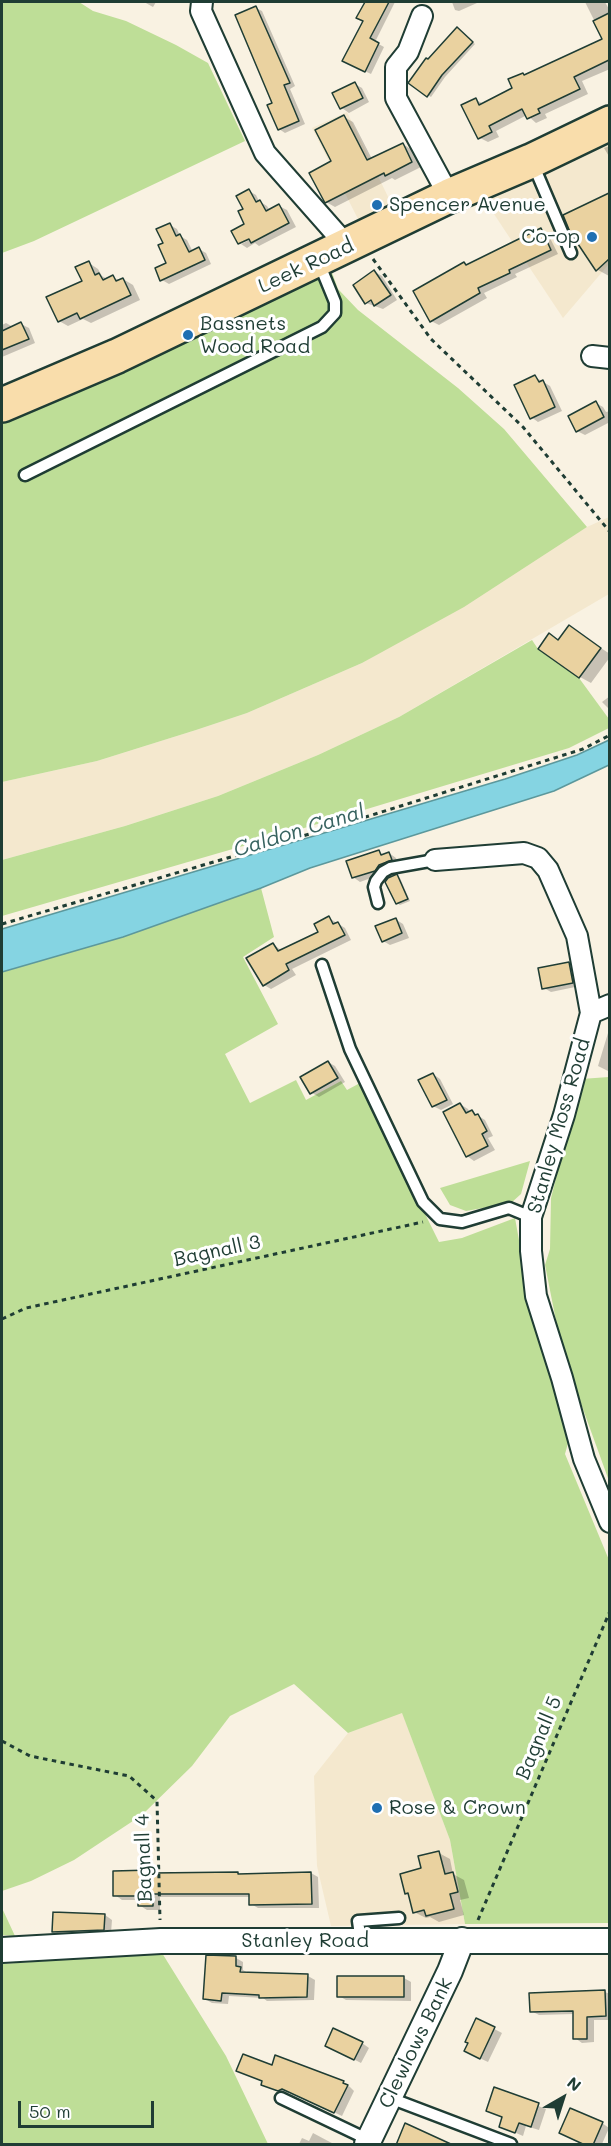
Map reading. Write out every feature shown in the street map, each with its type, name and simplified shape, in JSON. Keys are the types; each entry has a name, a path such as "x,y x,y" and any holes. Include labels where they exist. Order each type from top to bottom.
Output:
{"highway":[{"name":"Leek Road","path":"2,405 117,356 449,196 609,123"}],"street":[{"path":"202,2 201,11 265,153 353,243"},
{"path":"422,16 408,52 396,67 396,98 449,196"},
{"name":"Stanley Moss Road","path":"435,860 524,853 538,858 548,870 577,936 591,1012 564,1115 531,1216 531,1251 536,1296 584,1459 609,1522"},
{"path":"591,1012 609,1005"},
{"name":"Clewlows Bank","path":"369,2142 450,1971 462,1940"},
{"name":"Stanley Road","path":"2,1950 161,1941 609,1941"}],"lane":[{"path":"531,160 571,253"},
{"path":"25,475 322,327 335,313 335,302 318,261"},
{"path":"378,903 374,887 383,872 390,868 435,860"},
{"path":"322,965 350,1049 423,1202 440,1219 462,1222 509,1208 531,1216"},
{"path":"361,1942 358,1922 399,1918"},
{"path":"281,2098 369,2142"},
{"path":"390,2098 511,2145"}],"path":[{"path":"353,243 431,339 523,427 609,532"},
{"path":"2,924 340,825 583,749 609,735"},
{"name":"Bagnall 3","path":"2,1318 26,1308 440,1219"},
{"name":"Bagnall 5","path":"462,1940 477,1920 609,1611"},
{"name":"Bagnall 4","path":"2,1741 30,1756 129,1776 157,1801 161,1941"}],"shaded area":[{"path":"347,112 392,205 359,221 312,128"},
{"path":"609,137 609,264 563,318 484,199"},
{"path":"609,517 609,594 399,717 318,755 218,796 125,826 2,860 2,782 97,761 196,730 247,713 362,663 587,527"},
{"name":"Rose & Crown","path":"402,1712 450,1840 465,1924 331,1926 317,1866 314,1776 348,1733"}],"green space":[{"path":"2,2 79,2 93,11 126,21 208,63 245,141 34,241 2,253"},
{"path":"330,267 338,289 358,310 458,388 504,429 587,527 464,607 362,663 247,713 196,730 97,761 2,782 2,413"},
{"path":"532,640 538,649 579,678 609,719 609,728 569,748 2,916 2,860 125,826 218,796 318,755 399,717"},
{"path":"261,888 274,937 243,957 278,1024 225,1054 250,1103 296,1080 306,1100 341,1081 347,1090 360,1083 439,1242 462,1238 515,1218 534,1323 570,1436 565,1454 609,1560 609,1923 465,1924 450,1840 402,1713 348,1733 294,1684 230,1716 192,1766 142,1815 74,1860 31,1881 2,1891 2,972 123,937"},
{"path":"609,1077 609,1481 562,1351 545,1265 550,1249 551,1198 581,1079"},
{"path":"530,1161 521,1194 511,1203 466,1211 450,1205 440,1188"},
{"path":"2,1908 15,1936 2,1935"},
{"path":"162,1953 226,2056 268,2144 2,2144 2,1964"}],"water":[{"path":"609,740 609,765 554,791 310,868 261,888 123,937 2,972 2,929 505,779 577,755"}],"building":[{"path":"365,2 389,2 370,38 379,43 365,72 342,61 363,21 356,18"},
{"path":"256,6 290,83 284,85 299,121 278,130 267,105 272,103 235,15"},
{"path":"609,13 609,60 574,77 580,89 538,109 540,113 527,119 522,109 489,126 492,132 478,139 461,105 476,98 479,105 512,88 508,79 523,73 524,75 602,39 593,21"},
{"path":"457,27 473,42 442,75 427,97 408,83 426,58 428,59"},
{"path":"355,82 363,98 340,109 332,93"},
{"path":"344,115 367,160 403,143 412,162 385,176 384,173 325,203 309,173 331,161 315,130"},
{"path":"249,189 256,202 260,200 266,211 279,204 289,223 251,243 249,239 238,244 231,231 244,224 238,211 243,209 236,196"},
{"name":"Co-op","path":"609,193 609,259 596,271 570,232 563,215"},
{"path":"170,223 176,236 180,234 189,252 199,247 205,260 160,281 155,268 166,263 158,245 163,243 156,229"},
{"path":"541,228 551,250 478,288 480,293 430,322 413,291 464,262 466,265"},
{"path":"89,261 95,275 99,273 103,280 113,275 116,281 123,278 131,295 80,319 77,313 58,322 46,297 82,281 75,267"},
{"path":"374,270 391,295 374,306 371,300 365,304 353,285"},
{"path":"21,322 29,339 2,350 2,331"},
{"path":"535,375 539,382 543,380 555,407 530,419 514,385"},
{"path":"596,401 604,417 576,432 568,416"},
{"path":"569,625 601,648 579,678 538,649 549,633 558,640"},
{"path":"379,850 381,855 389,852 392,860 379,865 375,871 352,878 346,861"},
{"path":"397,874 408,899 396,904 385,882"},
{"path":"329,916 333,924 338,922 345,935 286,964 289,970 263,986 246,958 273,943 278,951 318,932 314,924"},
{"path":"396,918 402,933 382,942 375,926"},
{"path":"569,962 573,983 542,989 538,968"},
{"path":"328,1061 338,1078 310,1094 300,1077"},
{"path":"433,1073 447,1100 432,1107 418,1080"},
{"path":"460,1103 466,1113 472,1110 475,1115 478,1114 487,1131 482,1134 488,1146 466,1157 443,1112"},
{"path":"439,1851 445,1874 453,1872 458,1892 450,1894 454,1909 426,1916 424,1910 413,1913 400,1874 421,1868 418,1856"},
{"path":"152,1870 152,1873 311,1872 312,1904 249,1905 249,1894 153,1894 153,1906 138,1906 138,1896 113,1896 113,1871"},
{"path":"53,1912 105,1914 104,1930 52,1932"},
{"path":"206,1955 236,1956 236,1966 241,1967 240,1972 308,1974 307,1997 259,1998 259,1995 222,1993 221,2001 203,1999"},
{"path":"337,1976 404,1976 404,1997 337,1997"},
{"path":"605,1990 606,2016 587,2017 587,2039 573,2039 573,2011 530,2012 529,1993"},
{"path":"476,2018 495,2027 480,2059 464,2051 468,2043 465,2042"},
{"path":"333,2028 363,2042 354,2060 325,2046"},
{"path":"243,2054 272,2065 275,2055 344,2081 343,2083 348,2085 334,2113 282,2089 278,2091 261,2085 262,2081 236,2071"},
{"path":"494,2087 539,2103 531,2127 519,2123 515,2133 499,2127 502,2117 486,2111"},
{"path":"570,2108 603,2122 593,2145 585,2145 559,2133"},
{"path":"405,2123 453,2145 396,2145"}],"place":[{"name":"Spencer Avenue","path":"377,205"},
{"name":"Co-op","path":"592,237"},
{"name":"Bassnets Wood Road","path":"188,335"},
{"name":"Rose & Crown","path":"377,1808"}],"water label":[{"name":"Caldon Canal","path":"299,831"}]}
